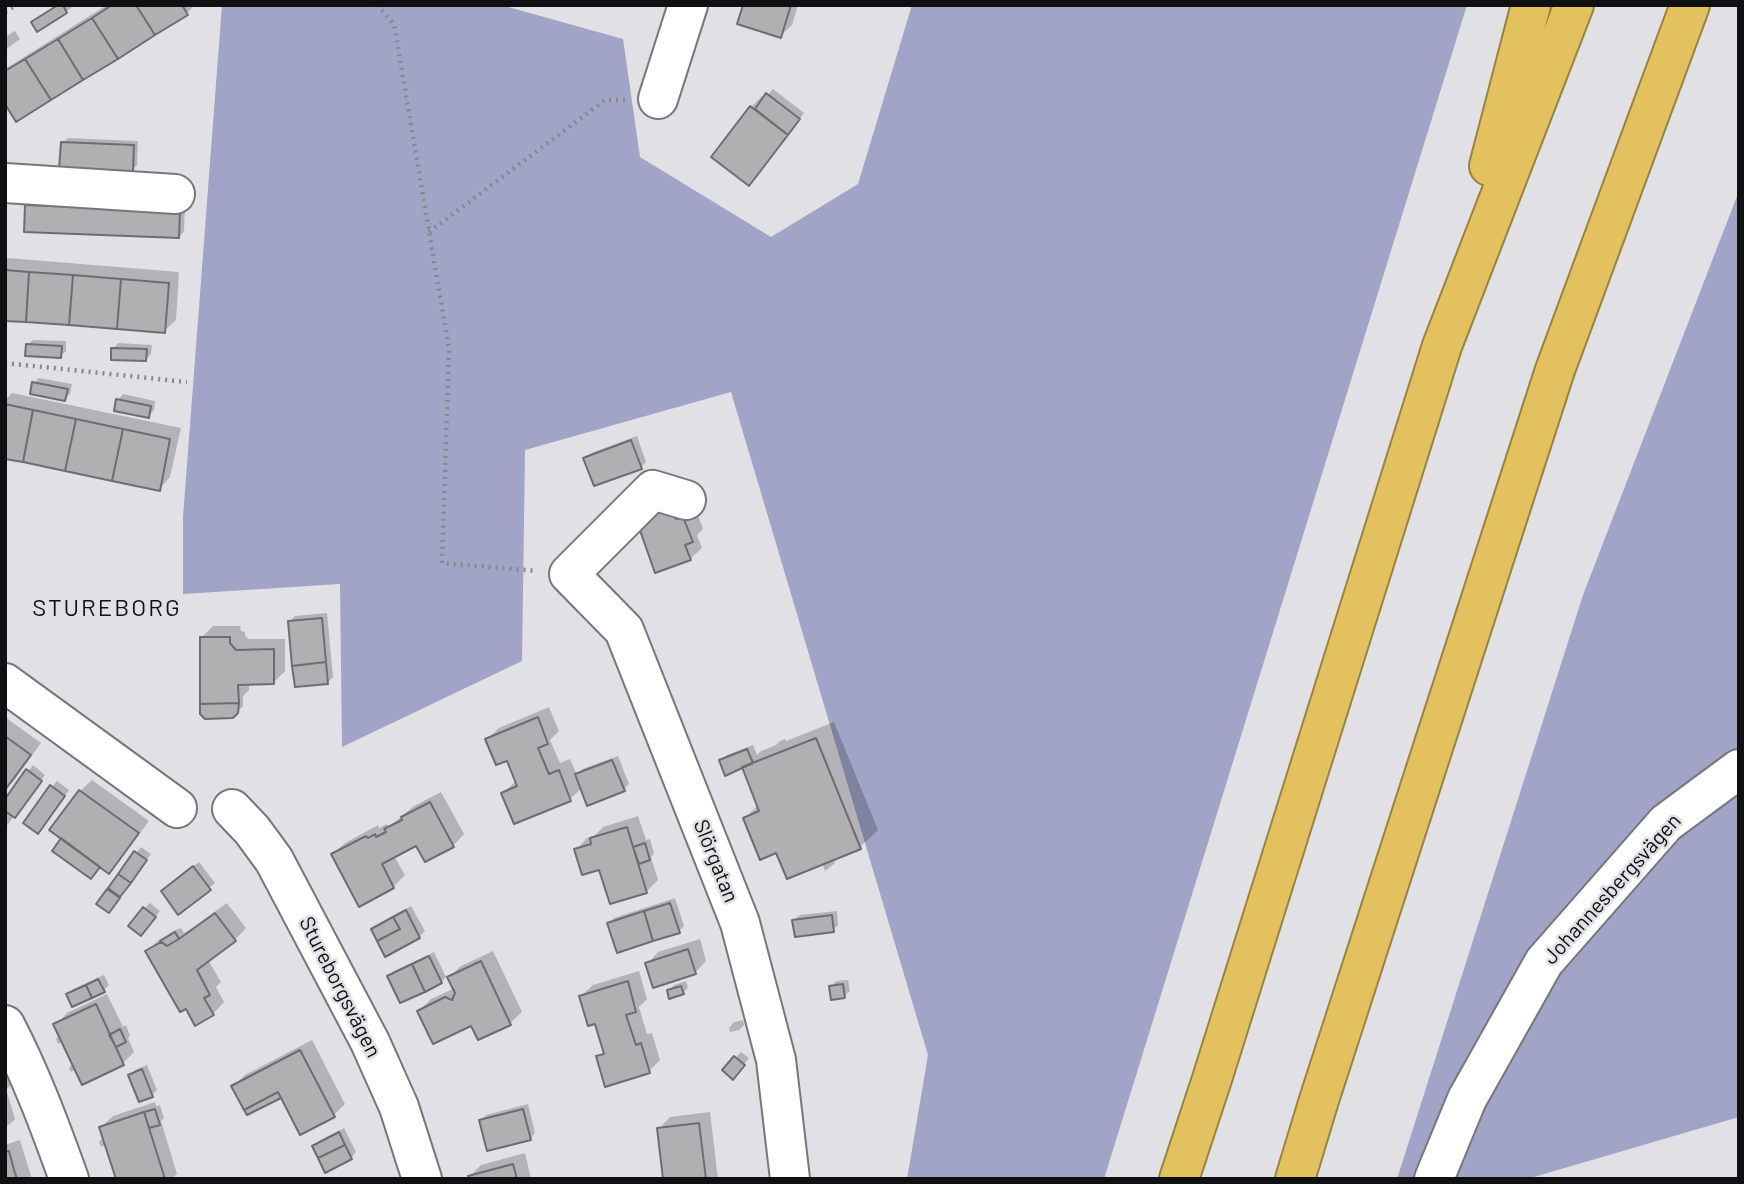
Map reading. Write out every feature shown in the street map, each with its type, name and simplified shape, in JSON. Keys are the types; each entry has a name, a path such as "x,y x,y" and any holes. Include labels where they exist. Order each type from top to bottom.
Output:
{"highway":[{"path":"1179,1179 1442,346 1531,5"},
{"path":"1442,346 1574,5"},
{"path":"1295,1179 1555,370 1690,5"}],"street":[{"path":"658,99 688,5"},
{"path":"5,183 175,194"},
{"path":"569,574 653,490 685,500"},
{"name":"Slörgatan","path":"569,574 624,630 740,923 776,1060 790,1179"},
{"path":"5,683 177,808"},
{"name":"Johannesbergsvägen","path":"1434,1179 1467,1099 1544,962 1666,823 1739,769"},
{"name":"Stureborgsvägen","path":"232,809 274,860 370,1042 399,1107 422,1179"},
{"path":"5,1025 37,1090 69,1179"}],"path":[{"path":"5,12 16,5"},
{"path":"377,5 394,24 449,349 442,563 569,574"},
{"path":"429,232 605,100 658,99"},
{"path":"5,363 187,382"}],"shaded area":[{"path":"222,5 501,5 623,39 640,157 771,237 858,184 912,5 1467,5 1104,1179 907,1179 928,1055 731,392 525,450 522,661 342,747 340,584 183,594 183,517"},
{"path":"1739,191 1739,1117 1527,1179 1397,1179 1583,595"}],"building":[{"path":"58,5 63,5 67,13 37,32 31,22"},
{"path":"112,5 136,5 155,35 118,59 92,18"},
{"path":"136,5 182,5 188,15 155,35"},
{"path":"743,5 791,5 781,38 737,24"},
{"path":"92,18 118,59 83,80 58,39"},
{"path":"58,39 83,80 51,100 25,59"},
{"path":"25,59 51,100 16,122 5,104 5,71"},
{"path":"766,93 800,119 788,135 755,109"},
{"path":"750,106 788,135 749,186 711,157"},
{"path":"61,142 134,145 133,172 59,169"},
{"path":"25,205 180,211 179,238 24,232"},
{"path":"5,270 29,272 26,322 5,321"},
{"path":"29,272 73,275 69,325 26,322"},
{"path":"73,275 121,279 117,329 69,325"},
{"path":"121,279 169,283 165,333 117,329"},
{"path":"26,344 62,346 61,358 25,356"},
{"path":"111,348 147,349 146,361 111,360"},
{"path":"32,382 68,389 65,401 30,394"},
{"path":"116,399 151,406 149,418 114,411"},
{"path":"5,404 33,410 23,462 5,459"},
{"path":"33,410 76,419 65,471 23,462"},
{"path":"76,419 123,429 112,481 65,471"},
{"path":"123,429 170,439 160,491 112,481"},
{"path":"631,440 642,469 594,486 583,458"},
{"path":"671,506 676,519 683,517 693,542 685,545 691,560 655,573 636,519"},
{"path":"322,618 326,662 292,666 288,621"},
{"path":"200,637 230,637 230,643 236,650 274,649 274,684 238,685 239,703 200,704"},
{"path":"326,662 328,684 295,687 292,666"},
{"path":"239,703 238,713 233,718 205,719 200,714 200,704"},
{"path":"538,717 548,744 538,748 549,774 559,770 571,801 514,824 501,793 517,786 507,761 496,765 485,739"},
{"path":"5,736 31,755 5,790"},
{"path":"816,738 861,849 787,879 776,853 760,860 743,818 759,811 742,767"},
{"path":"747,749 753,763 725,776 719,760"},
{"path":"612,760 625,791 587,806 575,774"},
{"path":"26,769 42,781 15,818 5,811 5,799"},
{"path":"50,785 65,796 38,834 23,823"},
{"path":"79,790 139,833 109,874 49,830"},
{"path":"430,802 454,847 425,862 416,846 382,864 394,888 359,907 331,854 366,836 368,838 375,834 376,837 386,832 384,829 402,820 401,817"},
{"path":"627,827 647,893 610,904 599,870 582,875 574,849 591,844 590,838"},
{"path":"61,838 100,867 91,879 52,851"},
{"path":"645,843 650,860 639,864 633,847"},
{"path":"134,851 147,860 131,883 118,874"},
{"path":"193,866 211,890 178,915 161,891"},
{"path":"118,874 131,883 120,897 108,888"},
{"path":"107,889 120,898 109,913 96,904"},
{"path":"670,903 680,933 653,941 644,911"},
{"path":"143,907 156,917 141,936 128,926"},
{"path":"406,910 420,938 385,957 377,941 400,929 393,917"},
{"path":"644,911 653,941 617,953 607,923"},
{"path":"215,913 236,941 197,970 210,995 204,998 214,1015 195,1026 186,1009 180,1012 145,951 161,942 167,946"},
{"path":"832,915 834,932 795,937 792,920"},
{"path":"393,917 400,929 377,941 371,929"},
{"path":"175,932 179,939 167,946 160,941"},
{"path":"688,949 696,974 653,988 645,963"},
{"path":"429,956 442,983 425,992 412,964"},
{"path":"481,961 511,1025 478,1040 471,1026 433,1044 417,1011 445,997 452,1000 455,993 447,977"},
{"path":"412,964 425,992 400,1003 387,976"},
{"path":"98,979 105,992 92,998 86,985"},
{"path":"628,981 636,1012 626,1015 636,1045 641,1043 650,1073 605,1087 596,1056 604,1054 595,1024 588,1026 579,996"},
{"path":"843,984 845,998 831,1000 829,986"},
{"path":"86,985 92,998 72,1007 66,994"},
{"path":"681,986 684,994 669,999 667,990"},
{"path":"96,1004 124,1065 82,1085 53,1024"},
{"path":"120,1029 126,1042 116,1047 109,1035"},
{"path":"300,1050 335,1117 300,1135 278,1092 244,1110 231,1086"},
{"path":"734,1056 745,1065 733,1080 722,1070"},
{"path":"142,1069 153,1097 139,1102 128,1075"},
{"path":"278,1092 281,1098 247,1115 244,1110"},
{"path":"155,1109 160,1125 149,1128 144,1112"},
{"path":"523,1109 531,1140 487,1151 479,1120"},
{"path":"144,1112 165,1179 116,1179 99,1127"},
{"path":"699,1123 706,1179 663,1179 657,1128"},
{"path":"339,1132 345,1145 318,1158 312,1146"},
{"path":"345,1145 352,1159 325,1173 318,1158"},
{"path":"9,1151 17,1179 5,1179 5,1152"},
{"path":"513,1164 517,1179 469,1179 468,1176"}],"district":[{"name":"STUREBORG","path":"107,608"}]}
